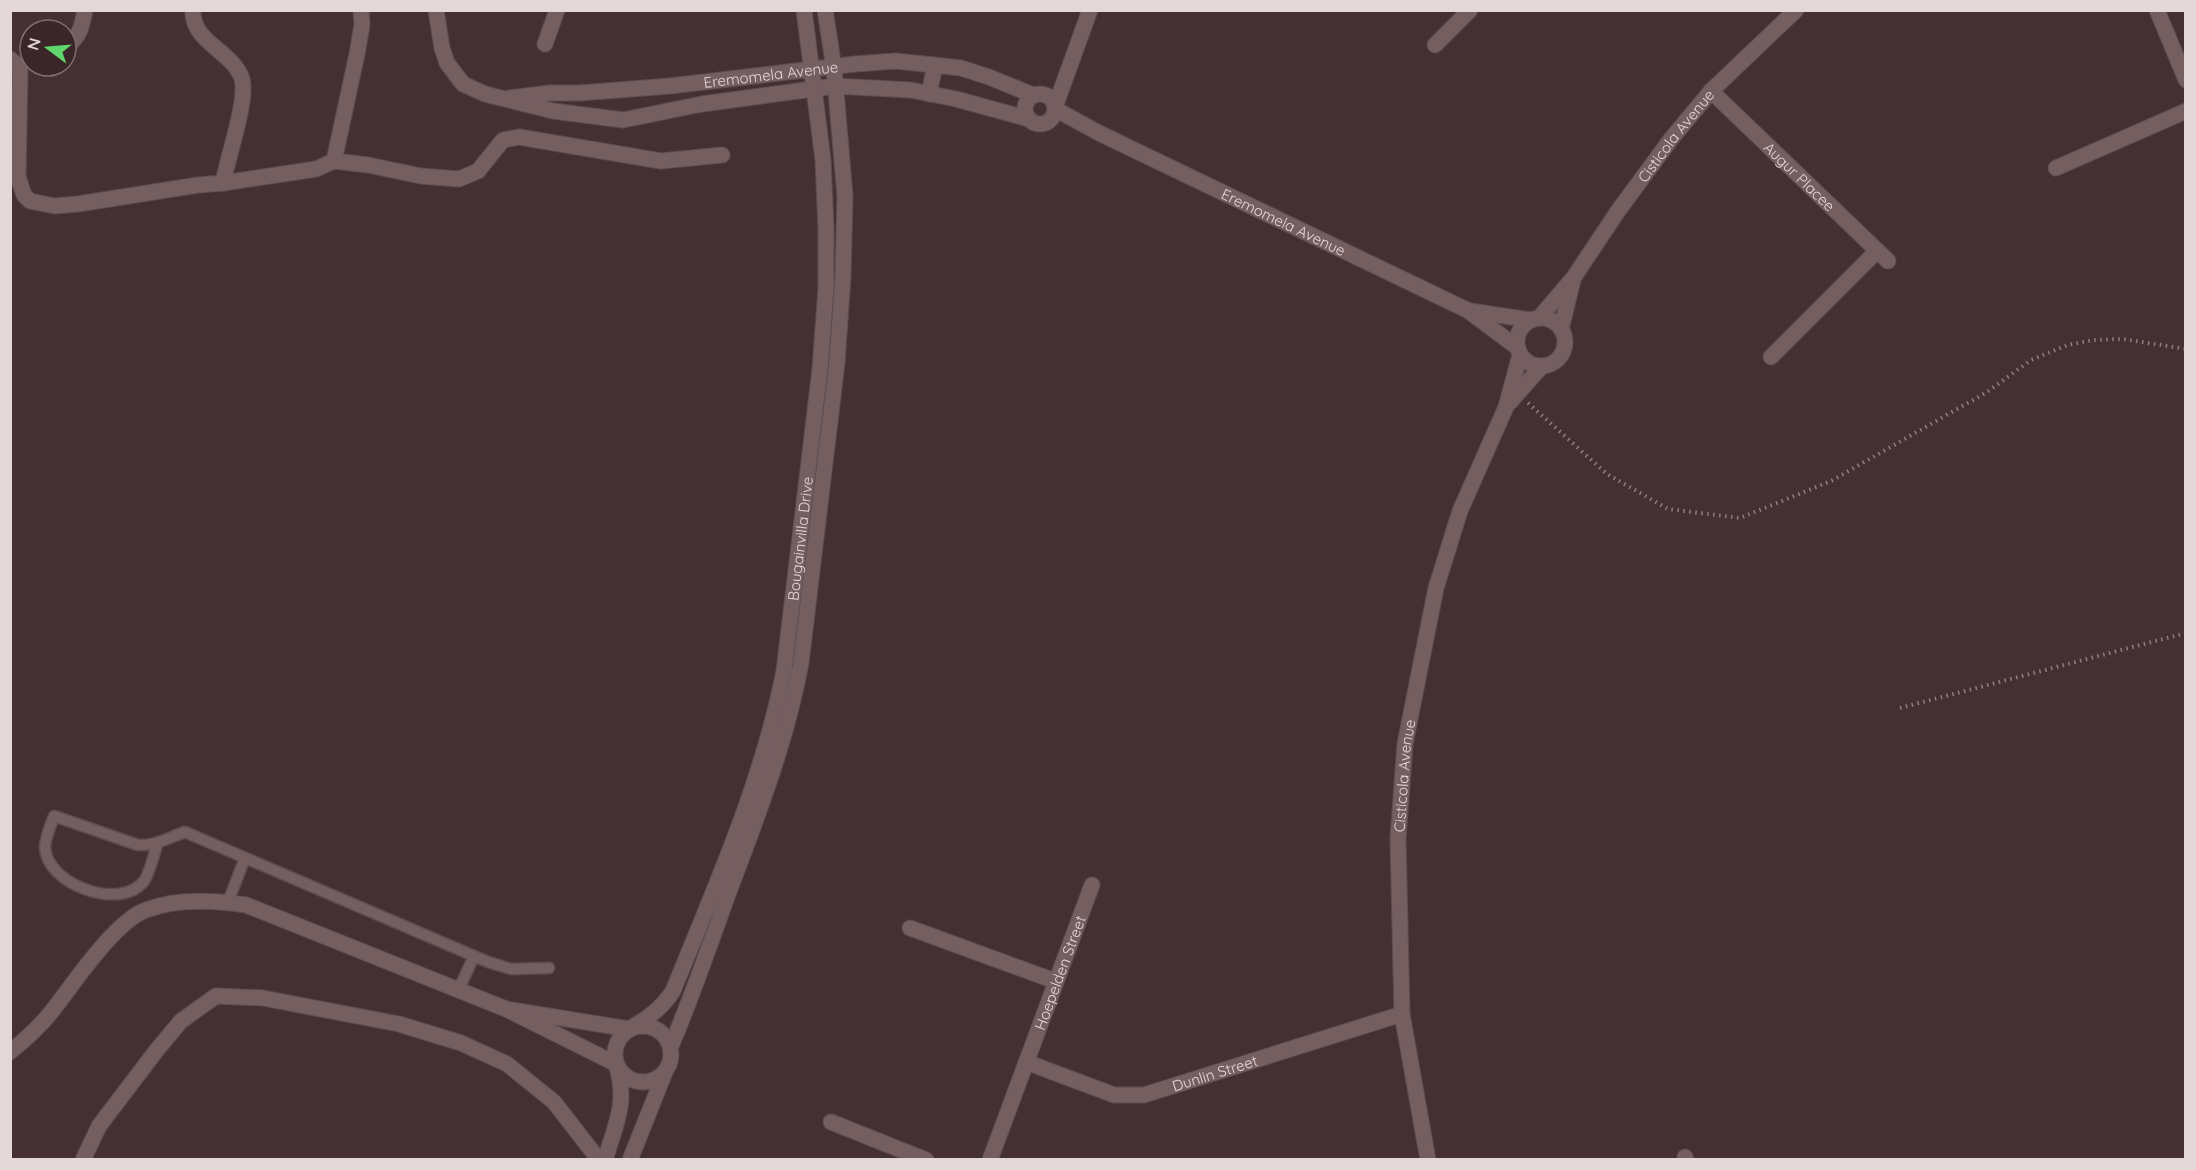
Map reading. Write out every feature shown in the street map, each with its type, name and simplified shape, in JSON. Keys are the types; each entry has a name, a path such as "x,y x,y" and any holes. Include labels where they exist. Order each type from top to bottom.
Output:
{"street":[{"path":"78,36 86,10"},
{"path":"193,10 195,27 231,62 242,79 243,96 223,183"},
{"path":"334,162 357,54 362,25 361,10"},
{"name":"Eremomela Avenue","path":"436,10 442,48 447,63 463,84 472,89 553,111 623,120 702,104 835,86 911,90 1036,121 1099,133"},
{"path":"546,44 557,10"},
{"name":"Bougainvilla Drive","path":"628,1029 651,1016 664,1005 673,991 732,844 759,769 776,710 789,629 820,369 826,288 823,160 804,10"},
{"name":"Bougainvilla Drive","path":"630,1160 667,1070 671,1057 671,1046 750,838 794,703 807,620 837,363 843,276 845,196 834,68 825,10"},
{"path":"1068,66 1027,102 1025,111 1036,121 1049,120 1090,10"},
{"path":"1435,45 1470,10"},
{"name":"Cisticola Avenue","path":"1535,319 1574,277 1618,210 1671,139 1711,92 1796,10"},
{"path":"2157,10 2186,80"},
{"name":"Eremomela Avenue","path":"504,98 670,86 896,61 961,68 1036,94"},
{"path":"929,94 935,65"},
{"path":"20,78 18,177 24,195 30,201 55,206 316,170 334,162 368,165 421,176 459,179 478,171 503,140 519,137 661,161 722,155"},
{"name":"Augur Placee","path":"1711,92 1882,256 1771,357"},
{"path":"1036,94 1046,95 1052,100 1054,108"},
{"name":"Eremomela Avenue","path":"1054,108 1099,133 1467,310 1519,351"},
{"path":"2056,168 2186,111"},
{"name":"Cisticola Avenue","path":"1561,329 1574,277"},
{"name":"Eremomela Avenue","path":"1467,310 1535,319"},
{"path":"1535,319 1555,323 1565,337 1565,345 1557,361 1541,367 1533,365 1519,351 1519,332 1535,319"},
{"name":"Cisticola Avenue","path":"1428,1160 1402,1014 1398,838 1405,744 1436,588 1460,511 1506,407 1519,351"},
{"name":"Cisticola Avenue","path":"1506,407 1541,367"},
{"name":"Hoepelden Street","path":"990,1160 1092,885"},
{"path":"10,1052 50,1013 101,949 130,919 146,910 180,902 228,902 246,905 506,1009 616,1064 621,1073 636,1082 653,1081 667,1070"},
{"path":"910,928 1055,981"},
{"path":"83,1160 99,1126 156,1051 181,1021 216,996 263,998 399,1024 461,1043 507,1064 554,1102 599,1160"},
{"path":"506,1009 628,1029 638,1026 654,1028 671,1046"},
{"name":"Dunlin Street","path":"1026,1062 1114,1095 1144,1095 1402,1014"},
{"path":"605,1160 622,1096 616,1064 616,1044 628,1029"},
{"path":"831,1122 926,1160"}],"lane":[{"path":"158,842 144,881 129,893 107,896 62,878 50,860 45,847 54,816 138,845 151,846 158,842 184,832 474,956 511,969 549,968"},
{"path":"228,902 245,858"},
{"path":"458,991 474,956"}],"path":[{"path":"1517,394 1607,474 1668,509 1740,518 1831,481 1987,392 2031,360 2068,345 2093,340 2123,339 2186,349"},
{"path":"1900,708 2186,633"}]}
